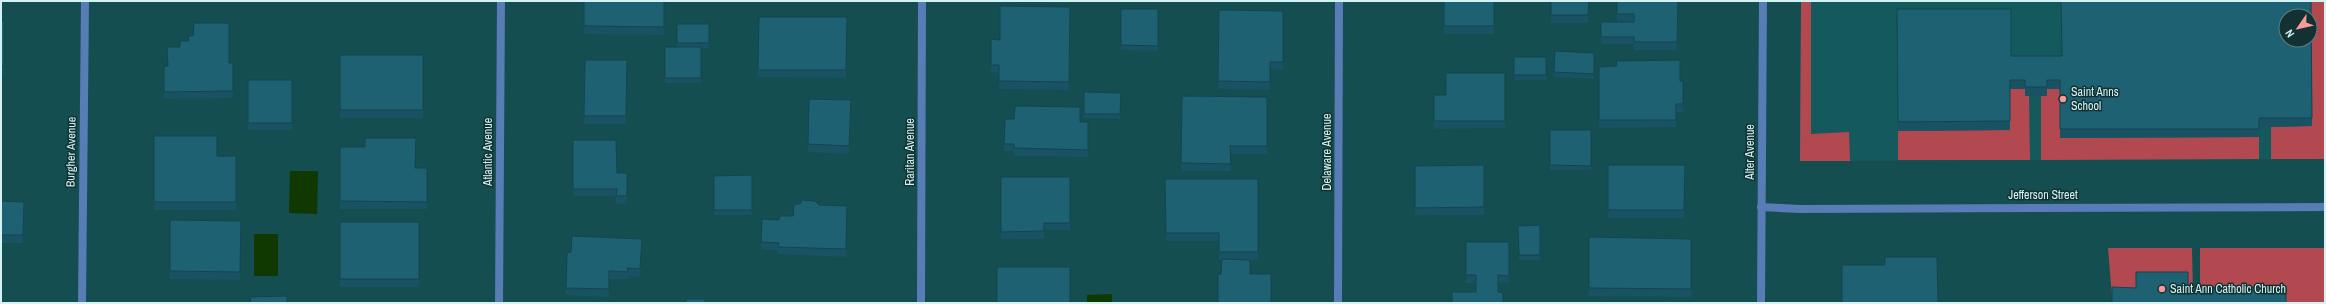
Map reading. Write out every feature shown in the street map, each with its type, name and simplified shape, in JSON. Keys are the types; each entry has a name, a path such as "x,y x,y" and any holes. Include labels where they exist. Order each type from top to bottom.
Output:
{"street":[{"name":"Burgher Avenue","path":"82,303 85,1"},
{"name":"Atlantic Avenue","path":"499,303 501,1"},
{"name":"Raritan Avenue","path":"921,303 922,1"},
{"name":"Delaware Avenue","path":"1338,303 1339,1"},
{"name":"Alter Avenue","path":"1761,303 1763,1"},
{"name":"Jefferson Street","path":"1761,207 1800,209 2325,207"}],"shaded area":[{"name":"Saint Anns School","path":"1801,1 2325,1 2325,159 1800,161"},
{"path":"1801,1 1811,1 1811,134 1849,132 1850,161 1800,161"},
{"path":"2311,1 2325,1 2325,159 2271,159 2271,127 2312,126 2311,48 2318,48 2318,8 2311,8"},
{"path":"2010,89 2025,89 2025,96 2029,96 2030,160 1898,160 1898,131 2009,130"},
{"path":"2047,89 2060,89 2060,138 2259,137 2259,159 2041,160 2041,96"},
{"path":"290,171 318,171 317,214 289,213"},
{"path":"254,234 278,234 278,276 254,276"},
{"path":"2108,248 2192,248 2193,296 2188,297 2188,281 2136,296 2112,297"},
{"path":"2200,248 2325,248 2325,303 2286,303 2200,296"},
{"path":"1112,294 1112,303 1087,303 1087,295"}],"building":[{"path":"584,1 664,1 664,27 584,26"},
{"path":"1444,1 1494,1 1494,26 1444,26"},
{"path":"1551,1 1589,1 1588,15 1551,15"},
{"path":"1617,1 1678,1 1677,42 1634,42 1634,37 1601,37 1601,22 1634,22 1634,14 1617,14"},
{"path":"2061,1 2311,1 2311,8 2278,8 2278,48 2311,48 2312,118 2259,118 2259,129 2060,129 2060,80 2047,80 2047,87 2025,87 2025,80 2010,80 2010,121 1898,122 1897,9 2011,9 2011,56 2062,56"},
{"path":"1000,6 1070,7 1069,82 999,81 999,65 991,65 991,39 1000,40"},
{"path":"1121,9 1158,9 1158,46 1121,45"},
{"path":"1219,10 1283,11 1283,62 1270,62 1270,82 1218,81"},
{"path":"759,17 847,17 846,70 758,70"},
{"path":"1,21 4,21 4,66 1,66"},
{"path":"194,23 229,23 229,63 233,63 233,91 164,92 164,66 168,66 167,47 180,47 180,41 189,41 188,36 193,36"},
{"path":"677,24 709,24 709,43 677,43"},
{"path":"665,47 701,47 701,78 665,78"},
{"path":"1555,51 1594,53 1594,74 1554,72"},
{"path":"340,55 423,55 423,110 340,110"},
{"path":"1514,57 1546,57 1546,75 1514,75"},
{"path":"585,60 627,60 626,116 584,116"},
{"path":"1680,60 1680,81 1683,81 1683,104 1676,104 1676,120 1599,120 1599,67 1617,66 1616,61"},
{"path":"1446,73 1505,73 1505,121 1434,121 1434,95 1446,95"},
{"path":"248,80 292,80 292,123 248,123"},
{"path":"1084,92 1121,93 1120,114 1084,114"},
{"path":"1182,96 1267,97 1267,146 1230,146 1231,164 1181,163"},
{"path":"809,99 851,100 849,146 808,144"},
{"path":"1015,106 1080,107 1080,122 1088,122 1088,150 1014,148 1014,144 1004,144 1005,119 1014,119"},
{"path":"1550,130 1591,130 1591,166 1550,165"},
{"path":"154,136 217,136 217,156 236,156 236,202 154,202"},
{"path":"365,138 416,138 415,168 427,168 427,202 340,201 340,147 365,147"},
{"path":"573,140 616,140 617,173 627,173 627,196 616,196 617,189 573,189"},
{"path":"1484,165 1484,207 1415,208 1415,166"},
{"path":"1608,165 1685,165 1684,210 1608,210"},
{"path":"752,175 752,210 714,210 714,176"},
{"path":"1001,177 1070,177 1070,223 1044,223 1044,231 1001,232"},
{"path":"1165,179 1258,179 1258,252 1219,252 1219,233 1166,233"},
{"path":"802,200 815,201 819,205 847,206 846,249 778,247 779,243 761,242 762,219 779,220 780,216 793,216 794,204 800,204"},
{"path":"1,201 24,202 23,235 1,235"},
{"path":"170,220 241,221 240,272 170,271"},
{"path":"340,222 419,222 419,279 340,279"},
{"path":"1540,225 1540,255 1519,255 1518,226"},
{"path":"572,236 642,239 640,269 627,268 628,272 609,271 609,289 566,288 567,253 571,252"},
{"path":"1589,237 1691,239 1691,289 1589,288"},
{"path":"1466,242 1509,242 1509,276 1498,275 1498,292 1503,293 1503,303 1452,303 1452,292 1476,292 1476,275 1466,275"},
{"path":"1885,257 1937,257 1938,303 1842,303 1842,265 1885,265"},
{"path":"1222,259 1250,260 1250,274 1271,274 1271,303 1218,303 1218,274 1221,274"},
{"path":"997,267 1070,267 1070,303 997,303"},
{"path":"2136,272 2188,272 2188,287 2286,287 2286,303 2112,303 2112,287 2136,288"},
{"path":"287,296 287,303 250,303 251,297"},
{"path":"686,299 705,299 705,303 686,303"}],"place":[{"name":"Saint Anns School","path":"2063,99"},
{"name":"Saint Ann Catholic Church","path":"2162,289"}]}
